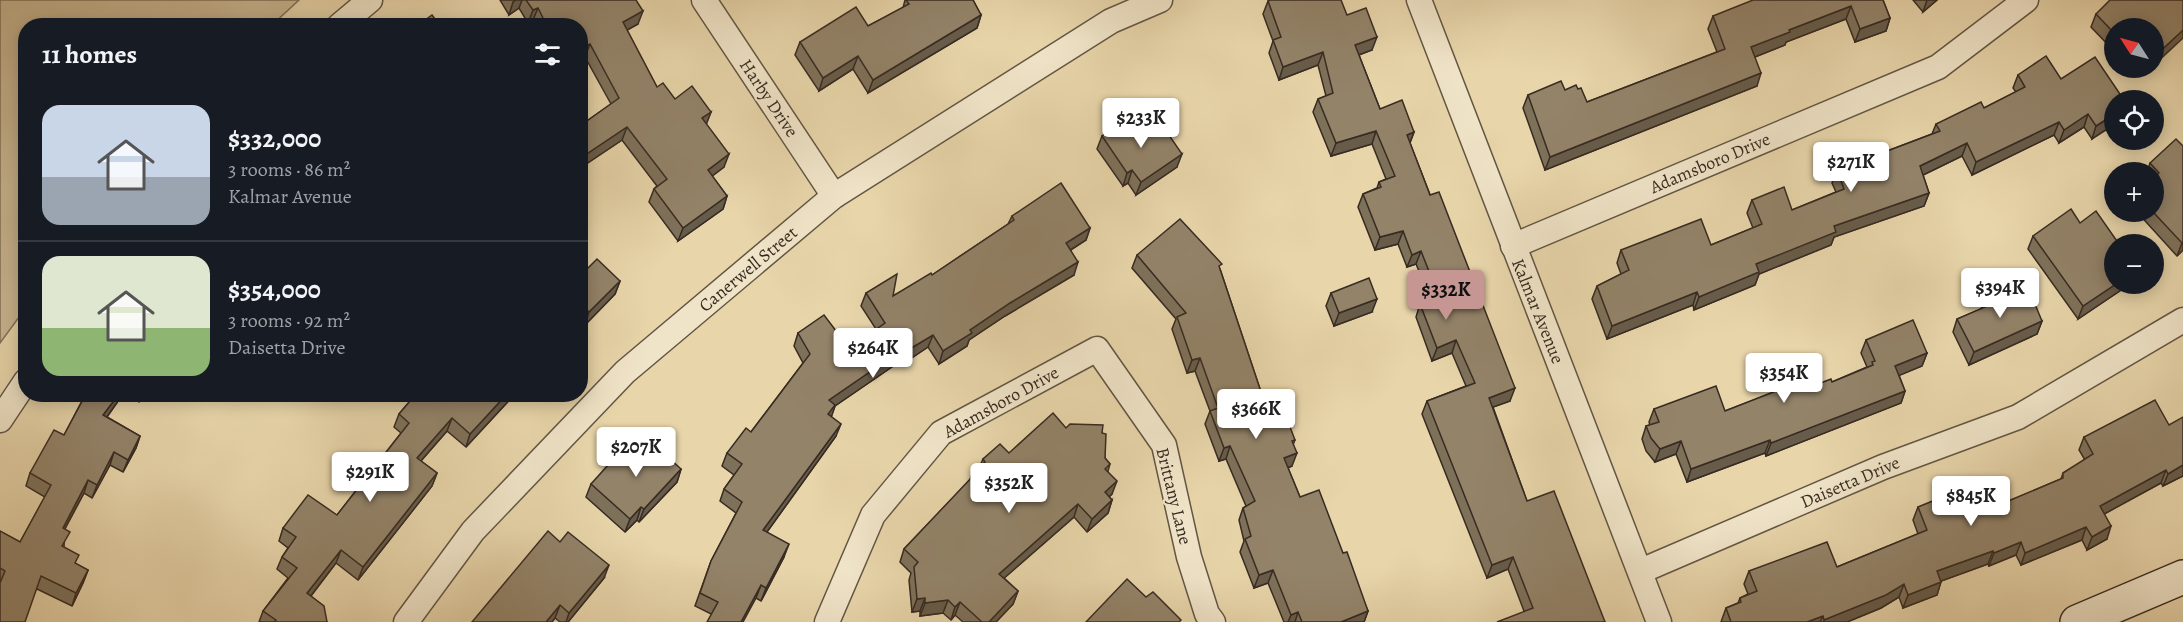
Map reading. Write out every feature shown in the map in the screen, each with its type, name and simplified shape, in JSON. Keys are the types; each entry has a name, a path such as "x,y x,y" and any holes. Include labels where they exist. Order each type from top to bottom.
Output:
{"street":[{"path":"349,18 370,0"},
{"name":"Harby Drive","path":"704,0 834,196"},
{"name":"Canerwell Street","path":"406,622 473,531 625,372 834,196 1111,21 1160,0"},
{"name":"Kalmar Avenue","path":"1419,0 1659,622"},
{"name":"Adamsboro Drive","path":"1513,246 1938,67 2026,0"},
{"name":"Daisetta Drive","path":"1641,571 1882,466 2018,417 2183,320"},
{"name":"Adamsboro Drive","path":"827,622 873,515 941,433 1097,349"},
{"name":"Brittany Lane","path":"1097,349 1164,445 1189,556 1207,614 1213,622"},
{"path":"0,420 18,393"},
{"path":"2077,622 2183,577"}],"shaded area":[{"path":"0,0 299,0 280,18 18,18 18,319 0,343"}],"building":[{"path":"526,0 636,0 643,11 623,22 657,87 663,83 675,99 692,86 711,112 702,118 729,154 708,170 727,196 683,228 654,189 667,179 627,127 588,153 588,120 619,98 590,44 588,45 588,18 543,18 538,8 533,10"},
{"path":"906,0 973,0 981,15 873,80 858,56 823,78 800,42 856,7 868,26 909,4"},
{"path":"1341,0 1347,15 1366,8 1377,37 1355,45 1380,109 1402,100 1414,132 1407,135 1430,195 1439,192 1515,388 1489,398 1527,501 1554,491 1605,622 1497,622 1533,608 1513,557 1492,565 1427,401 1475,383 1456,340 1437,348 1420,304 1439,297 1421,251 1412,255 1403,231 1380,237 1363,194 1381,187 1379,182 1395,176 1376,131 1336,143 1318,99 1333,93 1323,52 1283,67 1273,40 1281,37 1268,1"},
{"path":"1753,0 1883,0 1890,18 1860,29 1851,6 1789,30 1790,32 1751,47 1761,73 1550,157 1528,95 1561,81 1565,90 1576,85 1578,89 1581,88 1587,102 1725,49 1713,16"},
{"path":"2110,0 2183,0 2183,30 2164,48 2164,18 2104,18 2104,22 2096,14"},
{"path":"2046,56 2061,79 2095,57 2104,70 2104,78 2109,78 2117,90 2104,90 2104,121 2096,126 2088,114 2064,130 2059,122 1976,162 1967,143 1920,166 1929,193 1834,226 1836,232 1756,264 1759,272 1699,297 1697,292 1612,326 1597,286 1629,270 1621,250 1701,219 1711,245 1762,224 1752,200 1784,187 1792,210 1844,189 1837,170 1940,131 1936,124 1981,102 1984,108 2025,87 2018,75"},
{"path":"1128,118 1142,138 1162,125 1182,154 1141,182 1132,170 1127,173 1102,136"},
{"path":"2176,139 2183,146 2182,243 2162,222 2164,162 2151,162"},
{"path":"1061,183 1090,228 1066,243 1078,262 1010,303 970,330 972,333 943,351 933,335 908,350 906,347 829,400 835,405 828,414 841,424 763,530 789,544 766,588 761,585 741,622 707,622 718,602 700,593 711,561 742,502 724,489 742,464 727,453 746,428 751,432 810,354 798,333 824,315 849,348 885,323 866,293 897,274 893,296 931,273 932,275 1014,220 1012,216"},
{"path":"2071,209 2080,223 2096,211 2112,234 2104,234 2104,292 2083,306 2033,236"},
{"path":"1180,219 1222,264 1219,266 1263,398 1270,411 1282,406 1295,440 1292,441 1297,453 1284,458 1300,497 1319,490 1343,553 1347,552 1368,611 1341,622 1302,622 1298,612 1291,615 1273,570 1259,575 1245,539 1251,536 1243,508 1255,501 1230,446 1224,448 1210,411 1218,408 1200,358 1192,360 1177,317 1186,313 1137,255"},
{"path":"597,259 620,281 589,312 588,311 588,268"},
{"path":"1369,278 1377,299 1339,313 1331,293"},
{"path":"2027,285 2042,321 1974,352 1957,319 1985,307 1983,304"},
{"path":"1913,320 1927,353 1895,366 1905,391 1771,443 1770,440 1691,469 1681,441 1660,449 1651,438 1646,426 1659,422 1654,409 1716,386 1725,411 1786,387 1782,376 1811,365 1818,384 1831,379 1832,382 1873,365 1872,362 1875,361 1866,340"},
{"path":"2155,400 2169,425 2183,417 2183,465 2168,474 2166,470 2100,506 2111,526 2092,537 2086,527 2025,553 2021,542 1937,571 1941,582 1908,595 1904,584 1886,595 1824,620 1823,616 1807,622 1731,622 1726,608 1741,602 1740,598 1757,591 1749,571 1827,542 1837,567 1927,530 1918,507 1989,478 1999,505 2063,478 2063,473 2093,454 2084,437"},
{"path":"82,402 113,402 103,415 140,436 128,460 114,452 97,485 88,480 63,528 70,532 62,546 79,555 75,563 88,570 76,593 41,576 25,622 0,622 0,583 5,571 0,568 0,531 20,542 51,485 30,473 54,430 64,435"},
{"path":"409,402 500,402 470,434 452,418 417,458 437,473 363,567 341,550 307,593 324,606 327,622 274,622 276,620 263,611 297,568 282,557 296,537 283,528 308,495 337,515 409,423 399,414"},
{"path":"1053,413 1066,428 1070,424 1103,425 1102,433 1106,434 1105,458 1110,464 1105,469 1117,481 1105,492 1112,500 1092,519 1078,504 999,574 1018,591 989,622 982,622 960,602 955,607 948,600 925,603 925,598 917,599 914,567 918,562 904,549 974,475 972,473 985,462 983,459 1000,444 1009,453"},
{"path":"646,437 681,469 644,509 641,507 630,519 591,484 618,454 626,460"},
{"path":"548,531 560,542 568,532 609,565 569,613 560,605 546,622 472,622"},
{"path":"1127,579 1146,597 1153,592 1181,620 1179,622 1086,622"}]}
